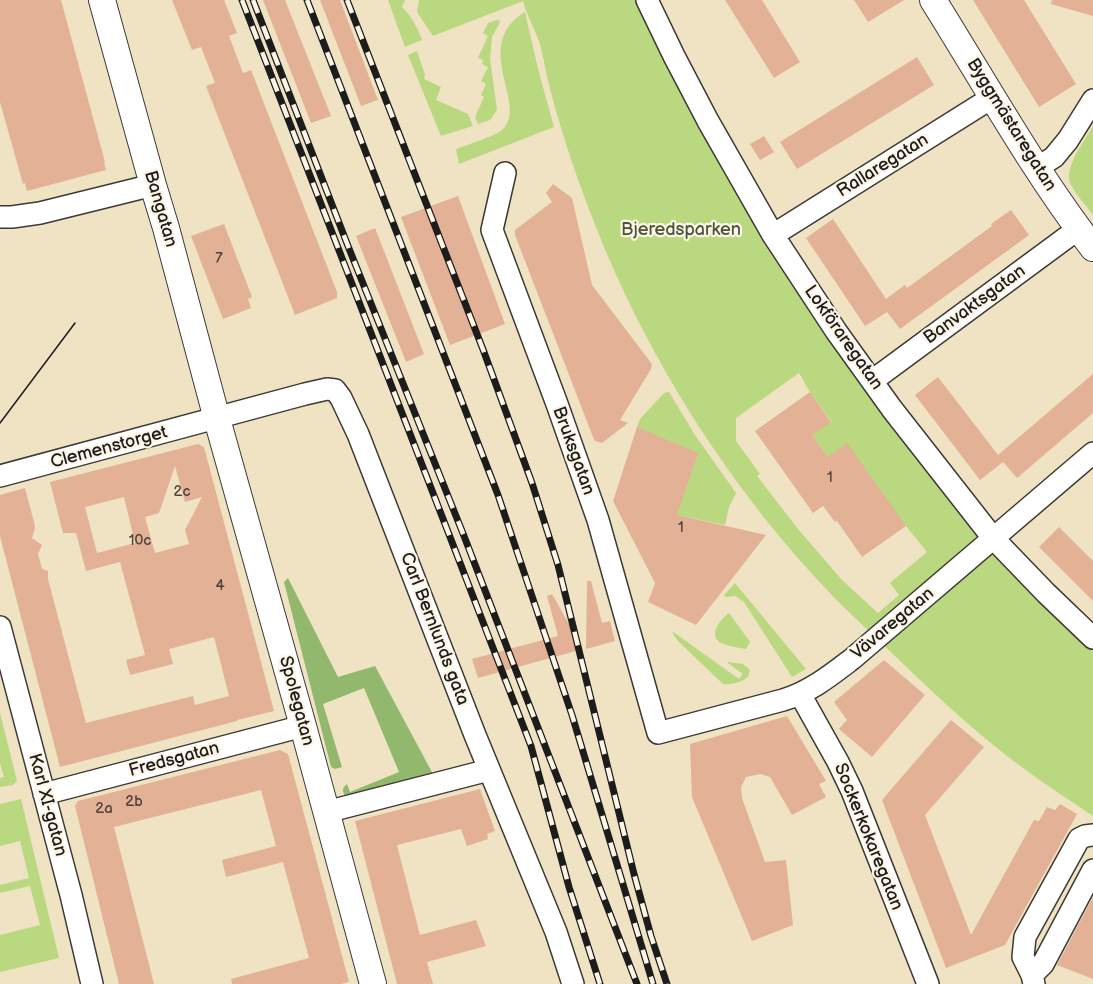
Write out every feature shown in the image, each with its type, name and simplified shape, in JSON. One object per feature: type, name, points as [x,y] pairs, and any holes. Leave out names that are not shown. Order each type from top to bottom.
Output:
[{"type":"street","name":"Bangatan","points":[[102,0],[217,419]]},
{"type":"street","name":"Lokföraregatan","points":[[647,0],[708,121],[774,235],[824,313],[892,409],[993,538],[1093,638]]},
{"type":"street","name":"Byggmästaregatan","points":[[933,0],[1037,168],[1086,238]]},
{"type":"street","name":"Rallaregatan","points":[[774,235],[993,97]]},
{"type":"street","points":[[1037,168],[1053,157],[1068,140],[1093,100]]},
{"type":"street","name":"Bruksgatan","points":[[505,173],[492,230],[591,501],[658,733]]},
{"type":"street","points":[[0,217],[40,213],[153,185]]},
{"type":"street","name":"Banvaktsgatan","points":[[872,381],[1086,238]]},
{"type":"street","name":"Carl Bernlunds gata","points":[[217,419],[327,389],[338,393],[358,434],[489,770],[556,932],[573,984]]},
{"type":"street","name":"Clemenstorget","points":[[0,476],[217,419]]},
{"type":"street","name":"Spolegatan","points":[[217,419],[373,984]]},
{"type":"street","name":"Vävaregatan","points":[[658,733],[783,700],[815,685],[852,658],[1093,453]]},
{"type":"street","name":"Karl XI-gatan","points":[[0,627],[71,895],[92,984]]},
{"type":"street","name":"Sockerkokaregatan","points":[[800,694],[852,791],[928,984]]},
{"type":"street","name":"Fredsgatan","points":[[44,794],[303,726]]},
{"type":"street","points":[[326,812],[489,770]]},
{"type":"street","points":[[1033,979],[1023,957],[1024,937],[1079,839],[1093,835]]},
{"type":"street","points":[[1033,979],[1093,870]]},
{"type":"green space","points":[[388,0],[405,0],[402,7],[414,22],[422,40],[405,47]]},
{"type":"green space","name":"Bjeredsparken","points":[[419,0],[647,0],[674,56],[892,409],[1093,638],[1093,816],[1009,757],[970,726],[919,679],[814,576],[727,468],[701,430],[654,351],[613,268],[570,157],[556,112],[540,44],[523,1],[433,36],[417,12]],"holes":[[[799,373],[831,421],[812,435],[828,457],[906,526],[927,552],[890,583],[899,595],[878,613],[842,580],[798,529],[757,476],[760,474],[736,441],[736,418]]]},
{"type":"green space","points":[[525,12],[554,127],[459,164],[456,149],[499,132],[509,118],[510,105],[501,57],[502,41],[509,26]]},
{"type":"green space","points":[[496,20],[500,22],[492,37],[490,59],[497,110],[490,120],[478,124],[475,117],[484,97],[481,95],[486,84],[481,81],[488,67],[482,64],[483,60],[478,58],[488,36],[483,33],[488,23]]},
{"type":"green space","points":[[417,51],[425,75],[424,79],[441,87],[436,100],[468,114],[473,126],[441,136],[408,55]]},
{"type":"green space","points":[[1093,126],[1093,215],[1072,187],[1069,177],[1076,154]]},
{"type":"green space","points":[[669,392],[695,435],[736,493],[729,507],[725,525],[677,515],[637,427],[640,419],[664,393]]},
{"type":"green space","points":[[288,578],[338,677],[375,666],[433,774],[345,796],[343,789],[347,784],[350,792],[399,772],[364,688],[323,704],[342,767],[335,769],[331,767],[284,582]]},
{"type":"green space","points":[[735,583],[806,669],[792,677],[744,602],[735,596],[725,597],[724,595]]},
{"type":"green space","points":[[729,613],[750,642],[746,649],[721,643],[715,636],[717,627]]},
{"type":"green space","points":[[672,631],[739,679],[743,674],[728,662],[743,664],[750,670],[748,677],[736,683],[723,684],[678,641]]},
{"type":"green space","points":[[0,713],[17,781],[13,785],[0,787],[0,778],[4,777],[0,763]]},
{"type":"green space","points":[[21,799],[59,958],[0,972],[0,935],[40,925],[30,886],[0,893],[0,885],[29,878],[20,841],[0,846],[0,804]]},
{"type":"building","points":[[0,0],[61,0],[106,170],[27,191],[0,102]]},
{"type":"building","points":[[172,0],[224,0],[237,33],[229,36],[243,73],[251,70],[337,292],[337,298],[295,315],[206,86],[215,83],[201,47],[192,50]]},
{"type":"building","points":[[263,0],[285,0],[331,116],[311,123]]},
{"type":"building","points":[[320,0],[340,0],[378,100],[361,106]]},
{"type":"building","points":[[725,0],[762,0],[800,62],[774,78]]},
{"type":"building","points":[[854,0],[904,0],[868,22]]},
{"type":"building","points":[[973,0],[1024,0],[1076,84],[1039,107]]},
{"type":"building","points":[[1052,0],[1093,0],[1093,16],[1051,4]]},
{"type":"building","points":[[917,57],[934,85],[797,169],[780,142]]},
{"type":"building","points":[[764,136],[774,152],[760,160],[750,144]]},
{"type":"building","points":[[553,184],[572,198],[592,285],[652,364],[620,420],[628,423],[602,443],[595,441],[593,437],[515,235],[515,230],[552,202],[546,193]]},
{"type":"building","points":[[458,196],[505,324],[450,345],[401,217]]},
{"type":"building","points":[[1011,210],[1029,235],[900,329],[887,312],[865,326],[806,238],[833,219],[886,299],[905,285],[907,288]]},
{"type":"building","points":[[224,224],[252,297],[248,299],[251,308],[223,319],[191,236]]},
{"type":"building","points":[[375,228],[424,354],[406,362],[356,236]]},
{"type":"building","points":[[1093,374],[1093,413],[1017,478],[1003,462],[980,480],[915,395],[938,377],[998,455]]},
{"type":"building","points":[[810,392],[831,422],[812,435],[828,457],[847,443],[906,526],[862,557],[837,521],[835,522],[823,506],[813,513],[755,431]]},
{"type":"building","points":[[637,427],[698,453],[677,515],[766,535],[696,625],[648,602],[655,583],[613,501]]},
{"type":"building","points":[[198,444],[204,447],[274,711],[60,767],[0,536],[0,495],[25,488],[35,529],[32,538],[42,545],[38,554],[42,569],[48,571],[48,579],[86,723],[193,696],[195,705],[229,696],[214,637],[169,649],[173,664],[130,675],[126,660],[145,655],[120,562],[86,571],[76,533],[63,533],[50,482]],"holes":[[[175,466],[185,502],[202,497],[185,530],[189,544],[155,553],[145,517],[159,513]],[[124,497],[135,543],[97,553],[85,507]]]},
{"type":"building","points":[[1059,527],[1093,561],[1093,601],[1039,547]]},
{"type":"building","points":[[587,581],[591,581],[602,623],[610,621],[615,641],[586,649]]},
{"type":"building","points":[[552,594],[583,649],[478,678],[472,659],[558,636],[547,596]]},
{"type":"building","points":[[884,660],[925,695],[872,757],[839,729],[847,720],[834,702]]},
{"type":"building","points":[[787,716],[826,781],[819,784],[826,797],[792,815],[770,777],[760,774],[746,777],[741,787],[742,798],[765,862],[786,860],[793,925],[752,941],[692,797],[690,744]]},
{"type":"building","points":[[951,720],[984,747],[925,815],[971,935],[1034,820],[1039,821],[1047,807],[1055,810],[1060,804],[1077,814],[1005,945],[946,968],[882,800]]},
{"type":"building","points":[[280,750],[288,754],[349,982],[341,984],[232,984],[231,979],[309,958],[283,862],[226,877],[222,860],[276,846],[261,790],[114,827],[154,984],[119,984],[75,806],[78,801]]},
{"type":"building","points":[[480,789],[495,831],[487,834],[488,839],[467,846],[461,829],[397,845],[420,935],[476,920],[486,946],[427,962],[433,984],[397,984],[355,821]]},
{"type":"building","points":[[1093,897],[1093,979],[1057,965]]},
{"type":"tram line","points":[[0,423],[75,323]]},
{"type":"railway","points":[[242,0],[531,746],[569,887],[600,984]]},
{"type":"railway","points":[[253,0],[637,984]]},
{"type":"railway","points":[[307,0],[498,495],[572,715],[653,984]]},
{"type":"railway","points":[[347,0],[484,352],[532,483],[558,565],[634,874],[667,984]]}]
